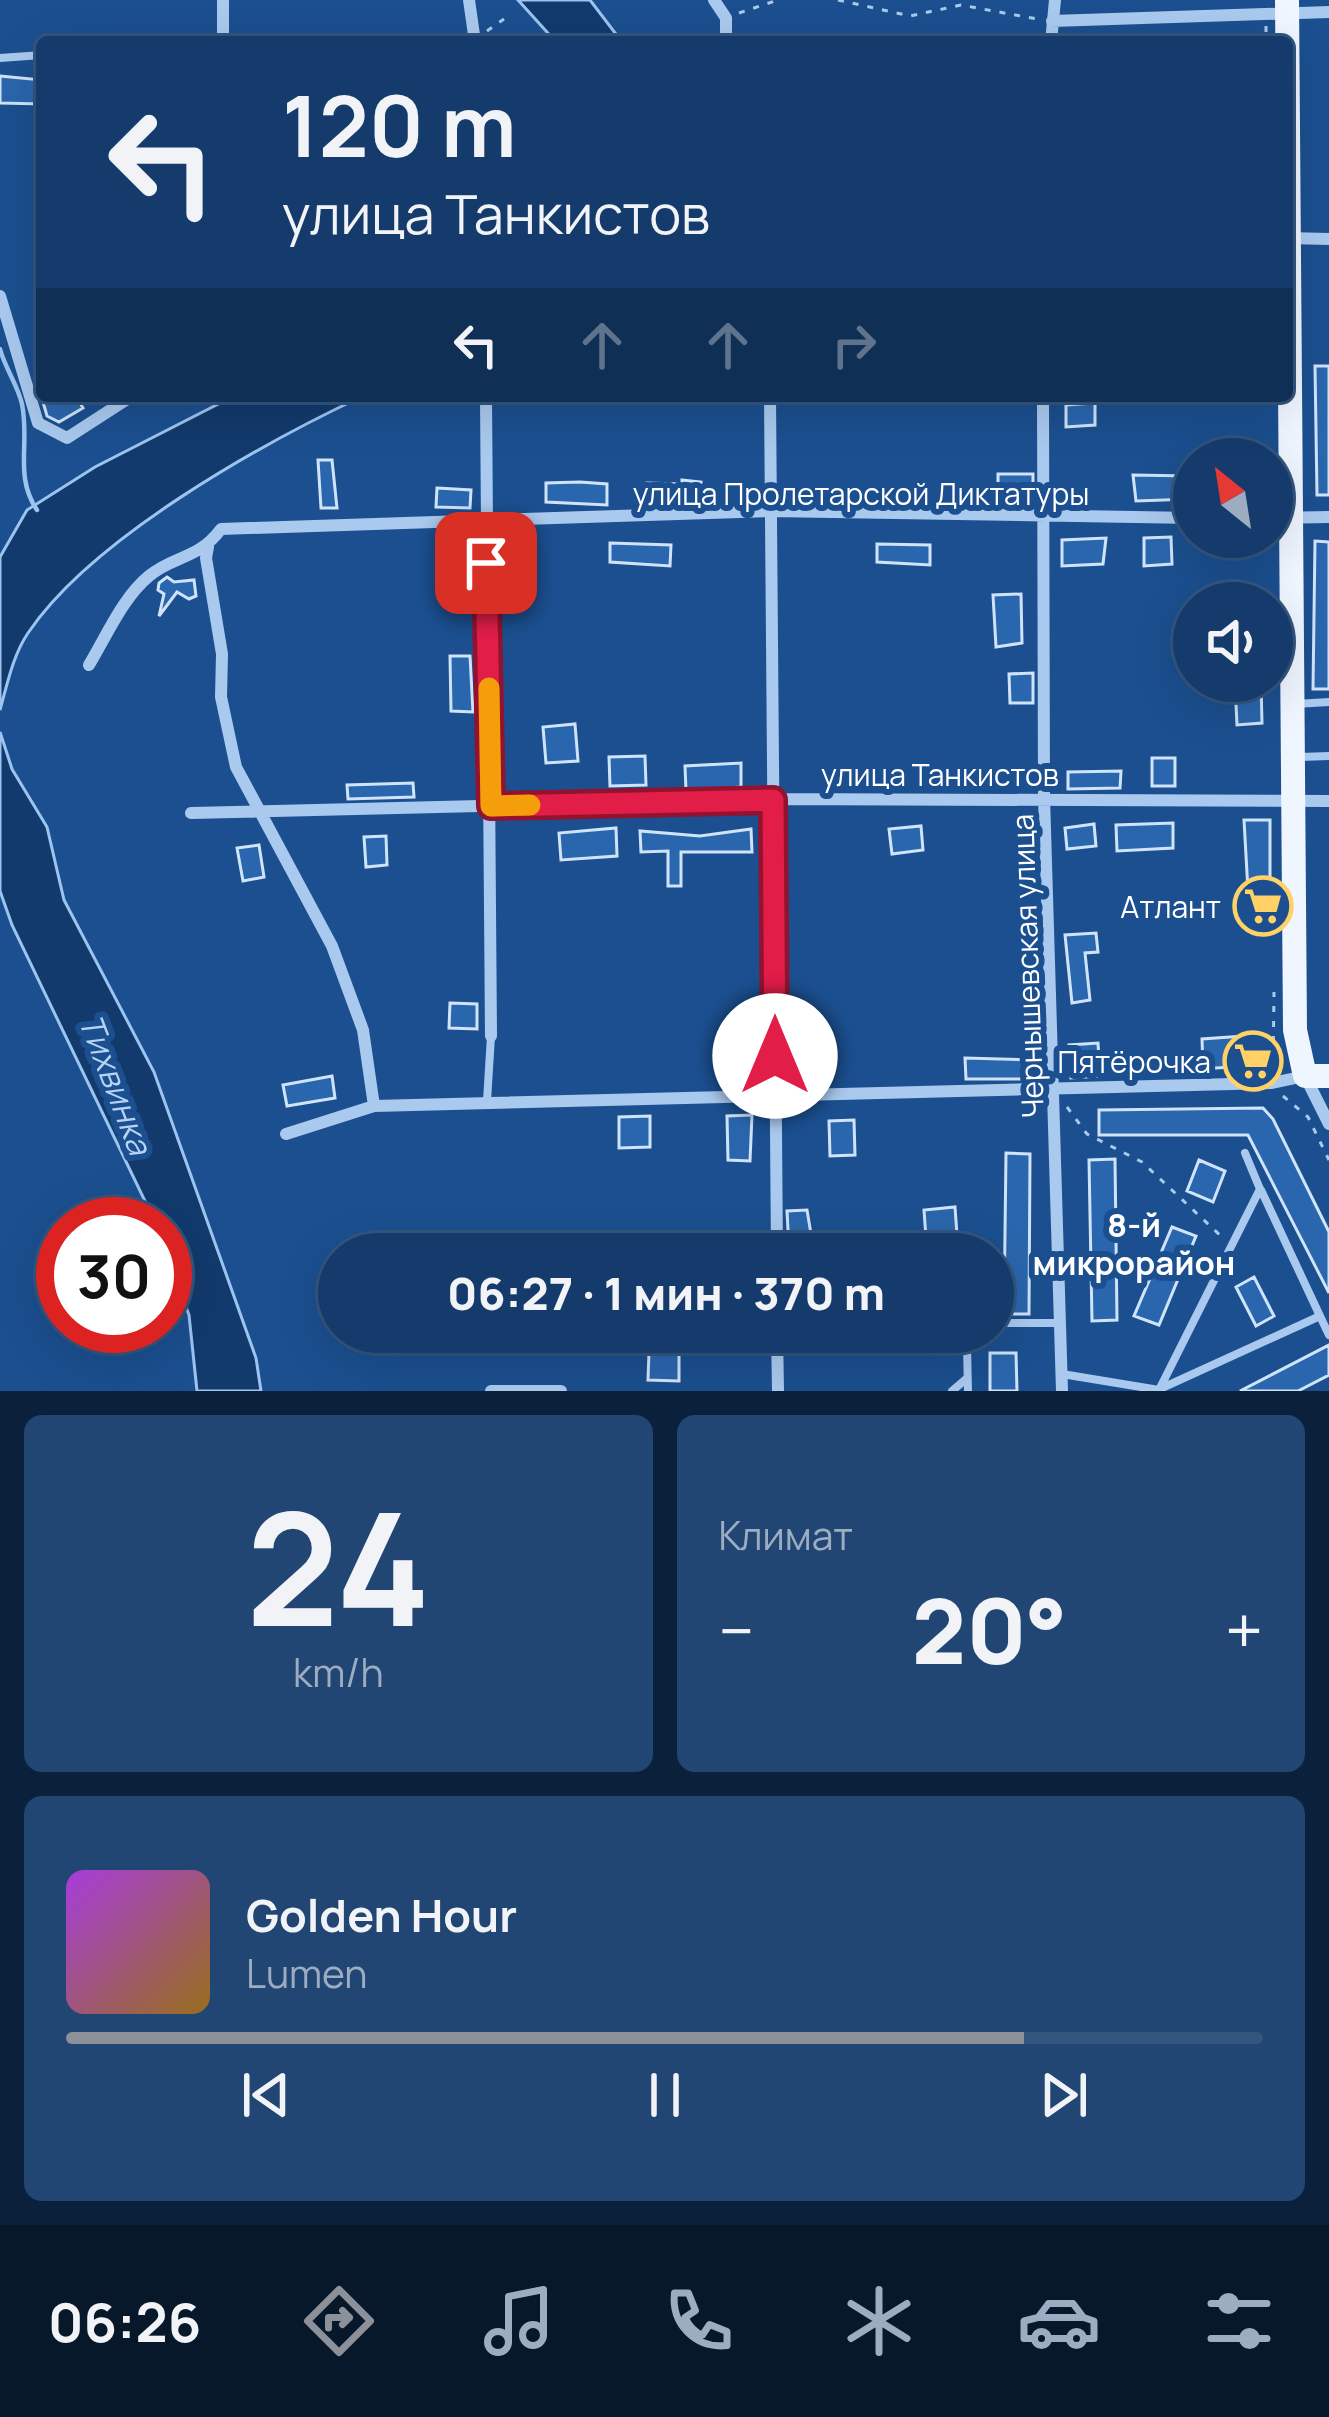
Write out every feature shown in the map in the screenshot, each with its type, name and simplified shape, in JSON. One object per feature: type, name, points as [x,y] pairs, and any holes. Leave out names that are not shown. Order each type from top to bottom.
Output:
[{"type":"main road","points":[[1288,6],[1288,36]]},
{"type":"main road","points":[[1283,402],[1283,438]]},
{"type":"main road","points":[[1283,558],[1292,704],[1295,1030],[1317,1076]]},
{"type":"street","points":[[223,0],[224,36]]},
{"type":"street","points":[[469,0],[474,36]]},
{"type":"street","points":[[714,0],[726,18],[726,36]]},
{"type":"street","points":[[1052,36],[1055,0]]},
{"type":"street","points":[[1052,21],[1288,6],[1329,12]]},
{"type":"street","points":[[1293,238],[1329,238]]},
{"type":"street","points":[[0,296],[38,423],[67,439],[123,402]]},
{"type":"street","points":[[486,402],[491,1036]]},
{"type":"street","points":[[770,402],[777,1233]]},
{"type":"street","name":"Чернышевская улица","points":[[1043,402],[1045,797],[1062,1391]]},
{"type":"street","name":"улица Пролетарской Диктатуры","points":[[89,665],[152,572],[208,546],[221,530],[772,511],[1173,518]]},
{"type":"street","points":[[1293,518],[1329,517]]},
{"type":"street","points":[[208,546],[222,654],[221,698],[236,766],[332,946],[363,1030],[374,1106]]},
{"type":"street","name":"улица Танкистов","points":[[191,814],[773,800],[1329,801]]},
{"type":"street","points":[[286,1134],[374,1106],[1055,1091],[1272,1083],[1317,1076],[1329,1124]]},
{"type":"street","points":[[777,1353],[778,1391]]},
{"type":"street","points":[[490,1391],[561,1391]]},
{"type":"lane","points":[[0,58],[36,55]]},
{"type":"lane","points":[[1292,704],[1329,702]]},
{"type":"lane","points":[[1293,757],[1329,756]]},
{"type":"lane","points":[[487,1101],[491,1036]]},
{"type":"lane","points":[[1245,1153],[1329,1335]]},
{"type":"lane","points":[[1159,1390],[1260,1190]]},
{"type":"lane","points":[[1062,1373],[1159,1390],[1320,1316]]},
{"type":"lane","points":[[1014,1323],[1063,1323]]},
{"type":"lane","points":[[967,1353],[968,1391]]},
{"type":"lane","points":[[952,1391],[968,1378]]},
{"type":"path","points":[[726,18],[778,0]]},
{"type":"path","points":[[838,0],[910,16],[961,5],[1052,21]]},
{"type":"path","points":[[481,36],[504,19]]},
{"type":"path","points":[[1272,1083],[1308,1117],[1329,1160]]},
{"type":"path","points":[[1055,1091],[1087,1134],[1142,1162],[1231,1247]]},
{"type":"water","points":[[518,0],[590,0],[617,36],[551,36]]},
{"type":"water","points":[[222,402],[351,402],[229,467],[93,563],[28,633],[14,660],[0,710],[0,557],[27,510],[95,467]]},
{"type":"water","name":"Тихвинка","points":[[0,732],[12,769],[47,827],[64,900],[154,1072],[256,1358],[261,1391],[197,1391],[192,1344],[192,1197],[143,1197],[0,891]]},
{"type":"building","points":[[0,76],[36,79],[36,104],[0,103]]},
{"type":"building","points":[[1315,366],[1329,366],[1329,495],[1317,495]]},
{"type":"building","points":[[43,402],[80,402],[83,408],[59,422],[47,416]]},
{"type":"building","points":[[1095,403],[1095,425],[1066,427],[1066,405]]},
{"type":"building","points":[[318,460],[332,460],[337,508],[321,508]]},
{"type":"building","points":[[998,474],[1033,474],[1033,499],[998,499]]},
{"type":"building","points":[[1133,475],[1173,476],[1173,500],[1136,501]]},
{"type":"building","points":[[682,480],[701,482],[699,503],[646,505],[647,483],[682,484]]},
{"type":"building","points":[[546,483],[607,484],[607,505],[546,502]]},
{"type":"building","points":[[437,488],[471,490],[470,508],[436,507]]},
{"type":"building","points":[[1171,537],[1172,564],[1144,566],[1144,538]]},
{"type":"building","points":[[1106,538],[1103,564],[1062,566],[1062,540]]},
{"type":"building","points":[[1315,541],[1329,542],[1329,689],[1313,689]]},
{"type":"building","points":[[610,543],[671,545],[670,566],[610,562]]},
{"type":"building","points":[[877,544],[930,545],[930,565],[877,562]]},
{"type":"building","points":[[167,577],[174,582],[194,580],[196,596],[189,599],[177,592],[159,616],[164,594],[158,590],[159,583]]},
{"type":"building","points":[[1021,594],[1022,643],[996,647],[993,595]]},
{"type":"building","points":[[450,656],[470,656],[473,712],[451,711]]},
{"type":"building","points":[[1033,673],[1033,703],[1010,703],[1009,674]]},
{"type":"building","points":[[1236,702],[1261,702],[1262,723],[1237,725]]},
{"type":"building","points":[[575,724],[578,761],[546,763],[543,727]]},
{"type":"building","points":[[645,756],[646,785],[610,786],[609,757]]},
{"type":"building","points":[[1152,758],[1175,758],[1175,786],[1152,786]]},
{"type":"building","points":[[741,763],[741,787],[686,791],[685,766]]},
{"type":"building","points":[[1121,771],[1120,788],[1068,789],[1068,772]]},
{"type":"building","points":[[413,783],[414,797],[348,799],[347,785]]},
{"type":"building","points":[[1244,820],[1270,820],[1270,918],[1241,918],[1241,892],[1248,891]]},
{"type":"building","points":[[1173,823],[1173,848],[1117,851],[1116,825]]},
{"type":"building","points":[[1094,824],[1096,846],[1067,849],[1065,828]]},
{"type":"building","points":[[921,826],[923,850],[892,854],[889,829]]},
{"type":"building","points":[[616,828],[617,856],[561,860],[559,833]]},
{"type":"building","points":[[751,829],[752,852],[681,852],[681,886],[668,886],[668,851],[641,852],[640,831],[700,836]]},
{"type":"building","points":[[386,836],[387,865],[366,867],[364,837]]},
{"type":"building","points":[[259,845],[264,877],[243,881],[237,848]]},
{"type":"building","points":[[1096,933],[1098,952],[1085,953],[1090,1000],[1072,1003],[1065,935]]},
{"type":"building","points":[[450,1003],[477,1004],[477,1029],[449,1028]]},
{"type":"building","points":[[1258,1035],[1259,1065],[1203,1069],[1202,1039]]},
{"type":"building","points":[[1098,1043],[1100,1076],[1071,1078],[1069,1045]]},
{"type":"building","points":[[965,1058],[1036,1060],[1037,1079],[966,1079]]},
{"type":"building","points":[[332,1076],[335,1098],[287,1106],[283,1085]]},
{"type":"building","points":[[1263,1108],[1273,1119],[1329,1232],[1329,1293],[1248,1135],[1099,1135],[1099,1110]]},
{"type":"building","points":[[752,1115],[750,1161],[728,1160],[727,1116]]},
{"type":"building","points":[[650,1116],[650,1147],[619,1148],[619,1117]]},
{"type":"building","points":[[854,1120],[855,1155],[830,1156],[829,1121]]},
{"type":"building","points":[[1006,1153],[1030,1154],[1029,1314],[1014,1314],[1014,1233],[1005,1233]]},
{"type":"building","points":[[1115,1159],[1117,1320],[1092,1321],[1089,1160]]},
{"type":"building","points":[[1199,1160],[1225,1171],[1213,1202],[1187,1191]]},
{"type":"building","points":[[955,1207],[957,1233],[926,1233],[924,1210]]},
{"type":"building","points":[[807,1210],[811,1233],[788,1233],[787,1211]]},
{"type":"building","points":[[1172,1227],[1196,1236],[1159,1325],[1134,1316]]},
{"type":"building","points":[[1254,1277],[1274,1316],[1256,1326],[1236,1287]]},
{"type":"building","points":[[1329,1345],[1329,1375],[1298,1391],[1240,1391]]},
{"type":"building","points":[[649,1353],[679,1353],[679,1381],[648,1380]]},
{"type":"building","points":[[990,1353],[1016,1353],[1017,1391],[990,1391]]},
{"type":"waterway","points":[[0,349],[22,404],[24,472],[37,510]]},
{"type":"slow traffic","points":[[489,688],[491,806],[530,805]]},
{"type":"place","name":"Атлант","points":[[1263,906]]},
{"type":"place","name":"Пятёрочка","points":[[1253,1061]]},
{"type":"district","name":"8-й микрорайон","points":[[1134,1243]]},
{"type":"route","points":[[486,563],[491,806],[773,800],[775,1056]]}]
